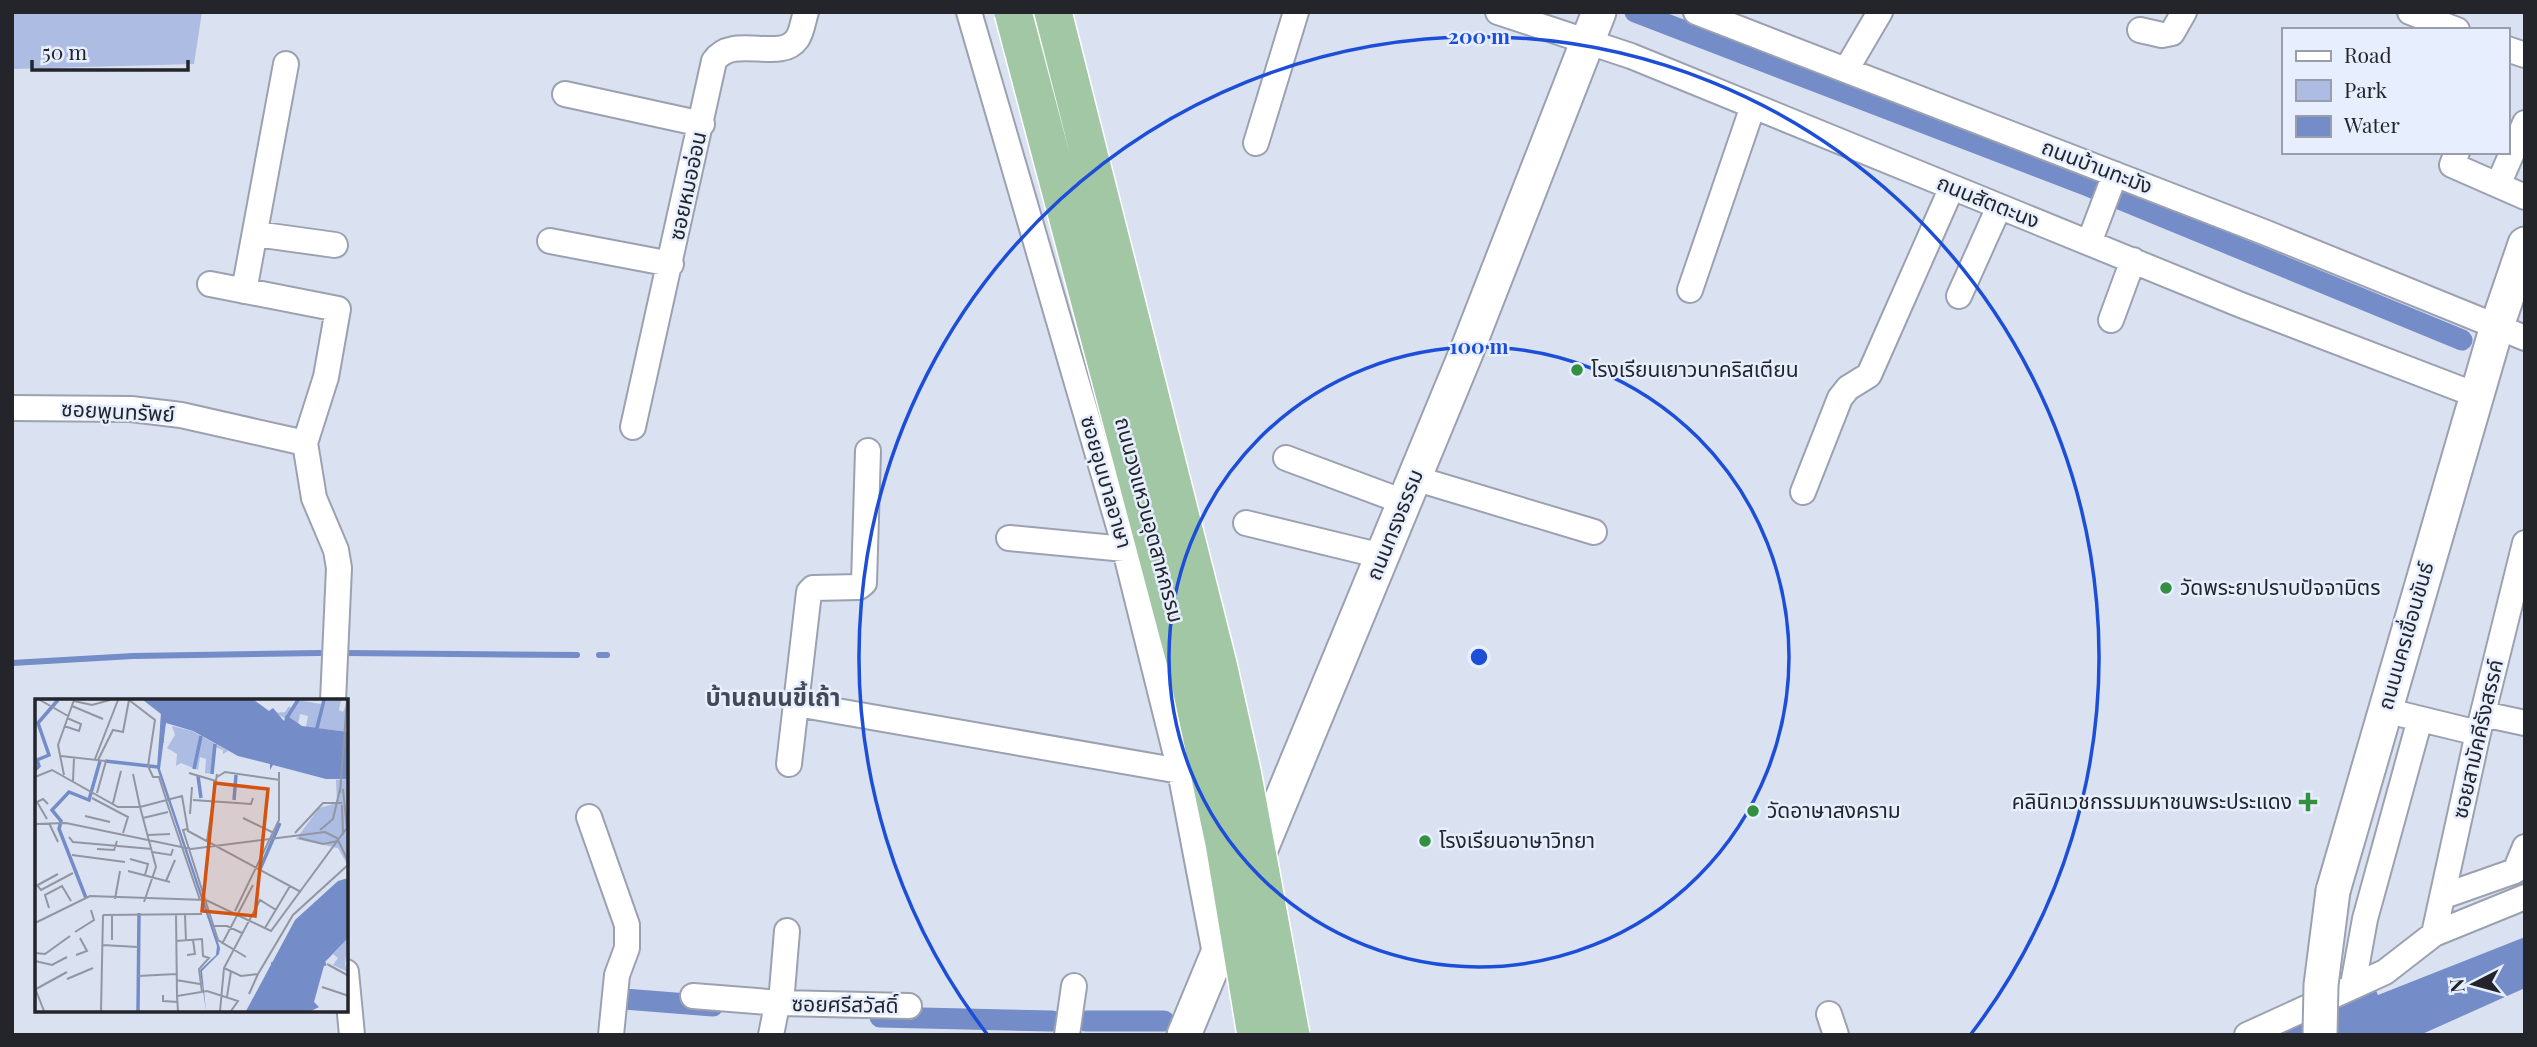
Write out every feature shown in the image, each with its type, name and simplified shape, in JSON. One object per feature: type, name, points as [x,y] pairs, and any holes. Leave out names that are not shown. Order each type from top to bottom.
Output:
[{"type":"main road","name":"ถนนวงแหวนอุตสาหกรรม","points":[[1013,12],[1187,668],[1224,844],[1256,1035]]},
{"type":"main road","name":"ถนนวงแหวนอุตสาหกรรม","points":[[1054,12],[1218,664],[1242,771],[1290,1035]]},
{"type":"street","name":"ซอยหมออ่อน","points":[[633,427],[714,61],[720,53],[732,49],[784,48],[792,44],[799,37],[806,12]]},
{"type":"street","name":"ซอยอุนบาลอาษา","points":[[969,12],[1018,173],[1125,549],[1180,771],[1216,959]]},
{"type":"street","points":[[1256,143],[1296,12]]},
{"type":"street","name":"ถนนสัตตะนง","points":[[1498,12],[1593,27],[1631,56],[2089,243],[2476,394]]},
{"type":"street","name":"ถนนบ้านทะมัง","points":[[1696,12],[2113,178],[2511,332]]},
{"type":"street","points":[[1846,70],[1880,12]]},
{"type":"street","points":[[2140,30],[2162,35],[2172,33],[2184,12]]},
{"type":"street","points":[[2410,12],[2452,28]]},
{"type":"street","name":"ถนนทรงธรรม","points":[[1184,1035],[1409,490],[1593,27]]},
{"type":"street","points":[[244,290],[286,64]]},
{"type":"street","points":[[565,94],[702,124]]},
{"type":"street","points":[[1689,290],[1753,106]]},
{"type":"street","points":[[2498,185],[2525,123]]},
{"type":"street","points":[[2456,154],[2452,165],[2525,197]]},
{"type":"street","points":[[2089,243],[2113,178]]},
{"type":"street","points":[[1803,492],[1840,398],[1848,388],[1869,375],[1952,187]]},
{"type":"street","points":[[1959,296],[1999,206]]},
{"type":"street","points":[[256,234],[335,245]]},
{"type":"street","points":[[550,241],[671,264]]},
{"type":"street","name":"ถนนนครเขื่อนขันธ์","points":[[2320,1035],[2320,985],[2333,891],[2476,394],[2511,332],[2525,244]]},
{"type":"street","points":[[2111,320],[2133,260]]},
{"type":"street","points":[[210,284],[338,309],[326,377],[305,443],[314,498],[336,550],[339,568],[337,663],[333,699]]},
{"type":"street","name":"ซอยพูนทรัพย์","points":[[12,408],[131,409],[181,415],[305,443]]},
{"type":"street","points":[[789,764],[811,589],[859,587],[864,583],[868,451]]},
{"type":"street","points":[[1286,458],[1409,490],[1594,532]]},
{"type":"street","points":[[1247,523],[1382,556]]},
{"type":"street","points":[[1009,538],[1125,549]]},
{"type":"street","name":"ซอยสามัคคีรังสรรค์","points":[[2434,934],[2480,724],[2525,543]]},
{"type":"street","points":[[797,704],[1180,771]]},
{"type":"street","points":[[2384,710],[2420,719],[2480,724],[2525,723]]},
{"type":"street","points":[[2353,985],[2365,919],[2420,719]]},
{"type":"street","points":[[589,817],[627,925],[627,948],[617,975],[611,1035]]},
{"type":"street","points":[[2444,896],[2515,871],[2525,847]]},
{"type":"street","points":[[2247,1035],[2385,972],[2434,934],[2525,897]]},
{"type":"street","name":"ซอยศรีสวัสดิ์","points":[[771,1035],[776,1010],[781,1003],[786,931]]},
{"type":"street","points":[[1067,1035],[1074,986]]},
{"type":"street","points":[[348,990],[352,1035]]},
{"type":"street","name":"ซอยศรีสวัสดิ์","points":[[693,996],[781,1003],[909,1006]]},
{"type":"green space","points":[[13,12],[202,12],[194,64],[12,69]]},
{"type":"water","points":[[2525,937],[2525,988],[2420,1035],[2262,1035],[2374,986],[2378,995]]},
{"type":"waterway","points":[[1635,12],[2088,186],[2462,340]]},
{"type":"waterway","points":[[12,663],[133,656],[320,653]]},
{"type":"waterway","points":[[344,653],[577,655]]},
{"type":"waterway","points":[[599,655],[607,655]]},
{"type":"waterway","points":[[624,999],[713,1006]]},
{"type":"waterway","points":[[880,1017],[1052,1021]]},
{"type":"waterway","points":[[1086,1021],[1164,1021]]},
{"type":"place","name":"โรงเรียนเยาวนาคริสเตียน","points":[[1577,370]]},
{"type":"place","name":"วัดพระยาปราบปัจจามิตร","points":[[2166,588]]},
{"type":"place","name":"คลินิกเวชกรรมมหาชนพระประแดง","points":[[2308,802]]},
{"type":"place","name":"วัดอาษาสงคราม","points":[[1753,811]]},
{"type":"place","name":"โรงเรียนอาษาวิทยา","points":[[1425,841]]},
{"type":"district","name":"บ้านถนนขี้เถ้า","points":[[773,698]]}]
